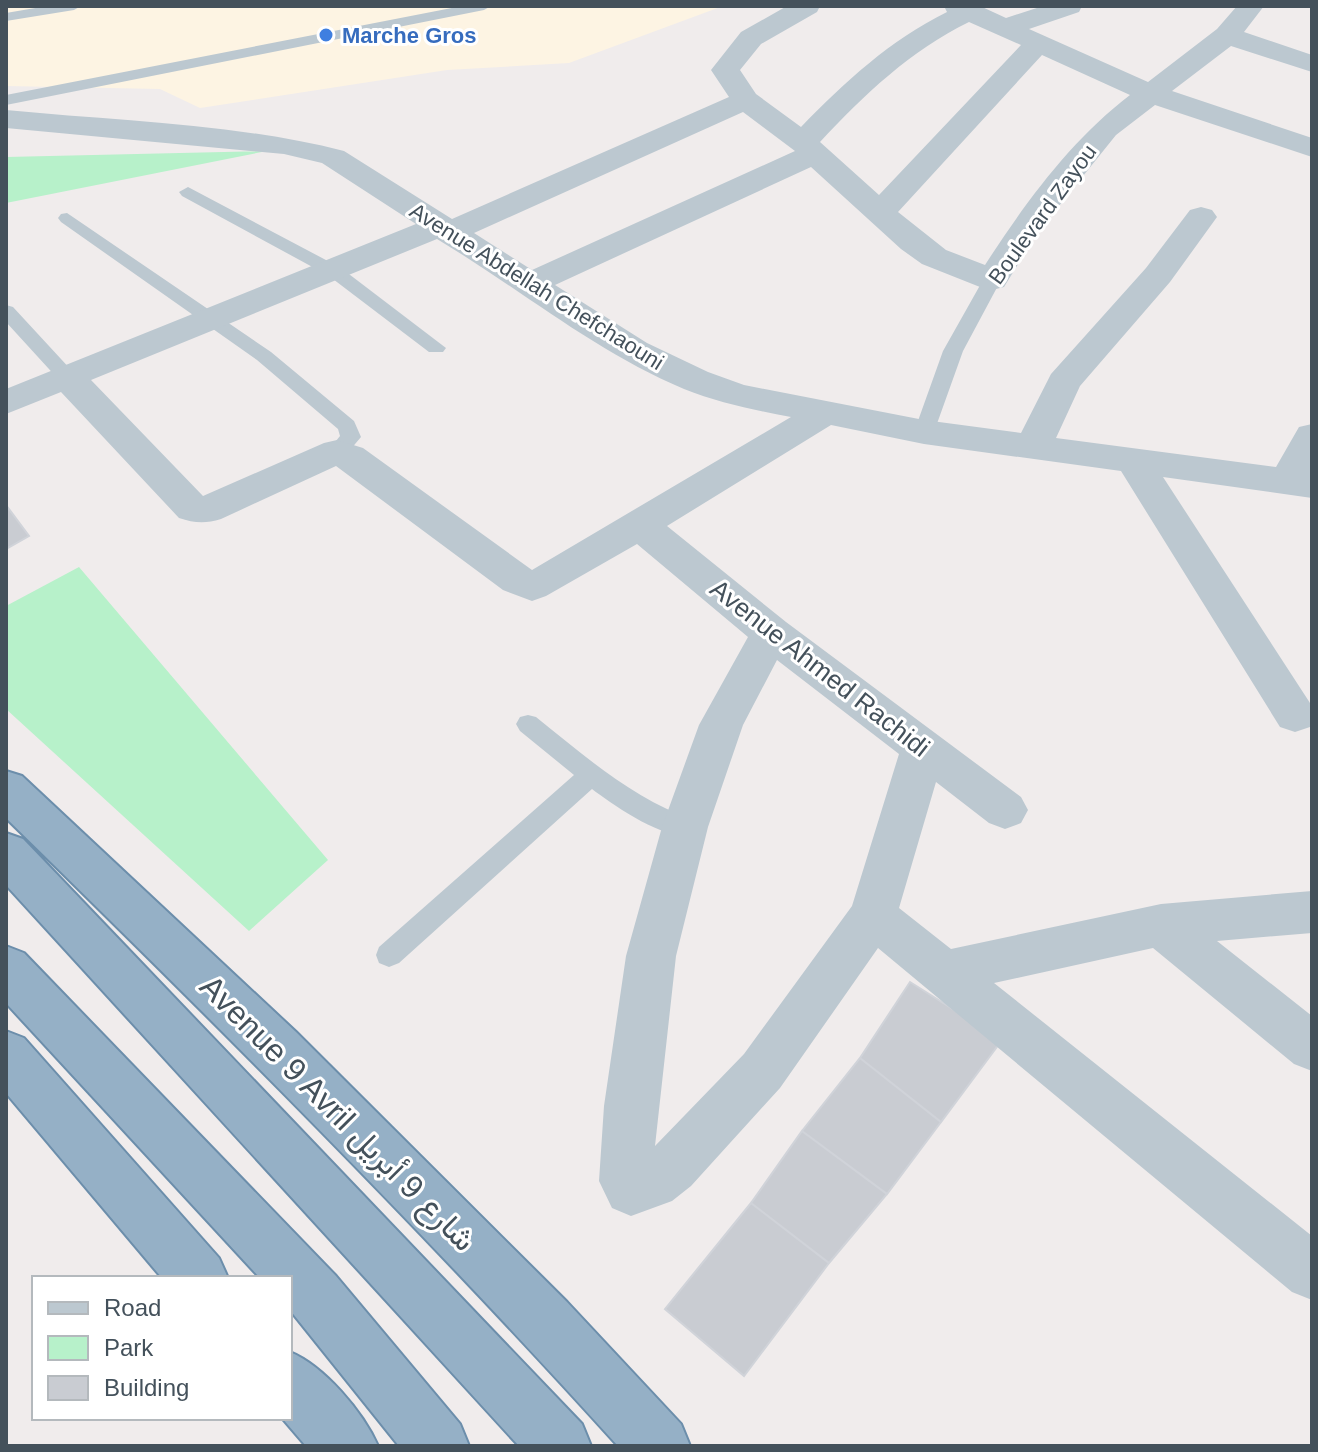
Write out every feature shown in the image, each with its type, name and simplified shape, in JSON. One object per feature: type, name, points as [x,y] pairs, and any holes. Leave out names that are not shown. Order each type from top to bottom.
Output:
[{"type":"highway","name":"Avenue 9 Avril شارع 9 أبريل","points":[[6,789],[278,1049],[546,1323],[659,1446]]},
{"type":"highway","points":[[6,853],[560,1446]]},
{"type":"highway","points":[[6,968],[316,1296],[438,1446]]},
{"type":"highway","points":[[6,1055],[197,1276]]},
{"type":"highway","points":[[292,1384],[347,1446]]},
{"type":"street","points":[[807,6],[751,38],[725,70],[746,100],[809,149],[934,257],[992,280]]},
{"type":"street","points":[[1007,27],[1069,6]]},
{"type":"street","name":"Boulevard Zayou","points":[[992,280],[1025,228],[1105,129],[1227,35],[1251,6]]},
{"type":"street","points":[[531,283],[809,149],[856,87],[897,51],[964,8],[1149,93],[1312,148]]},
{"type":"street","points":[[1227,35],[1312,64]]},
{"type":"street","points":[[880,213],[1040,41]]},
{"type":"street","points":[[6,402],[212,318],[444,229],[746,100]]},
{"type":"street","name":"Avenue Abdellah Chefchaouni","points":[[6,119],[284,145],[333,157],[663,366],[737,395],[924,432],[1300,483]]},
{"type":"street","points":[[1033,446],[1064,382],[1158,275],[1201,217]]},
{"type":"street","points":[[66,376],[199,512],[337,452],[350,457],[517,580],[532,586],[547,580],[825,413]]},
{"type":"street","points":[[1300,483],[1312,436]]},
{"type":"street","points":[[1135,463],[1295,715]]},
{"type":"street","name":"Avenue Ahmed Rachidi","points":[[639,524],[771,633],[1005,810]]},
{"type":"street","points":[[771,633],[721,725],[685,827],[651,956],[631,1106],[626,1181],[631,1189],[653,1182],[672,1167],[762,1071],[873,915],[923,750]]},
{"type":"street","points":[[942,973],[1161,925],[1312,912]]},
{"type":"street","points":[[873,915],[1312,1272]]},
{"type":"street","points":[[1161,925],[1312,1047]]},
{"type":"lane","points":[[6,17],[74,6]]},
{"type":"lane","points":[[6,100],[484,6]]},
{"type":"lane","points":[[188,192],[335,272],[436,348]]},
{"type":"lane","points":[[67,218],[264,356],[347,426],[351,437],[337,452]]},
{"type":"lane","name":"Boulevard Zayou","points":[[924,432],[953,351],[992,280]]},
{"type":"lane","points":[[6,311],[66,376]]},
{"type":"lane","points":[[528,724],[591,775],[657,819],[685,827]]},
{"type":"lane","points":[[389,955],[591,775]]},
{"type":"shaded area","name":"Marche Gros","points":[[6,6],[723,6],[569,63],[447,70],[200,108],[160,89],[6,86]]},
{"type":"green space","points":[[267,151],[6,203],[6,157]]},
{"type":"green space","points":[[79,567],[328,860],[249,931],[6,709],[6,606]]},
{"type":"building","points":[[6,505],[29,536],[6,549]]},
{"type":"building","points":[[910,982],[1002,1040],[941,1122],[860,1058]]},
{"type":"building","points":[[860,1058],[941,1122],[887,1194],[802,1131]]},
{"type":"building","points":[[802,1131],[887,1194],[829,1263],[751,1203]]},
{"type":"building","points":[[751,1203],[829,1263],[744,1376],[665,1309]]},
{"type":"place","name":"Marche Gros","points":[[326,35]]}]
